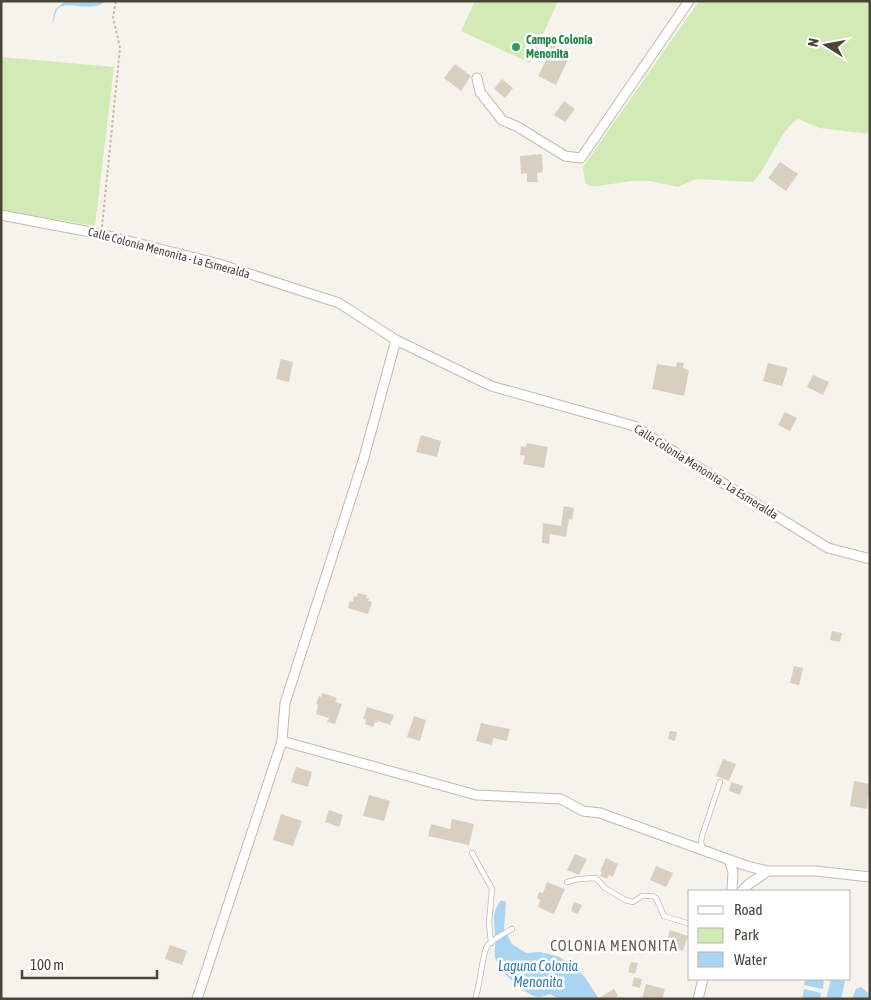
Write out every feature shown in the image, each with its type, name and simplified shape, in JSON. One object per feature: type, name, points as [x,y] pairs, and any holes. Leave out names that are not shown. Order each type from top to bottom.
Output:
[{"type":"street","points":[[477,78],[480,92],[502,120],[518,127],[566,156],[581,158],[689,1]]},
{"type":"street","name":"Calle Colonia Menonita - La Esmeralda","points":[[1,215],[101,234],[219,264],[338,303],[396,340],[491,386],[634,426],[828,548],[870,559]]},
{"type":"street","points":[[197,999],[282,741],[285,703],[363,461],[396,340]]},
{"type":"street","points":[[282,741],[476,796],[561,799],[583,810],[600,813],[729,860],[768,870],[816,871],[870,877]]},
{"type":"street","points":[[729,860],[733,872],[732,890]]},
{"type":"street","points":[[743,890],[768,870]]},
{"type":"street","points":[[698,999],[703,980]]},
{"type":"lane","points":[[703,850],[702,836],[720,782]]},
{"type":"lane","points":[[472,853],[492,889],[489,923],[493,942]]},
{"type":"lane","points":[[567,882],[596,878],[605,888],[625,900],[633,902],[642,896],[653,896],[656,898],[664,916],[688,923]]},
{"type":"lane","points":[[475,999],[481,980],[485,950],[512,929]]},
{"type":"path","points":[[101,234],[120,48],[113,17],[116,1]]},
{"type":"green space","name":"Campo Colonia Menonita","points":[[475,1],[558,1],[530,63],[461,31]]},
{"type":"green space","points":[[699,1],[870,1],[870,134],[820,128],[798,119],[786,130],[753,182],[696,179],[678,187],[650,181],[632,181],[598,186],[590,186],[585,183],[583,167]]},
{"type":"green space","points":[[1,57],[114,67],[95,226],[1,210]]},
{"type":"water","points":[[65,1],[106,1],[88,7],[69,5],[60,7],[52,24],[55,10]]},
{"type":"water","name":"Laguna Colonia Menonita","points":[[501,900],[506,902],[504,929],[512,944],[526,953],[540,952],[560,957],[584,976],[599,999],[559,999],[550,994],[540,997],[534,996],[508,977],[498,965],[495,954],[494,914]]},
{"type":"water","points":[[805,980],[824,980],[823,989],[804,985]]},
{"type":"water","points":[[831,980],[845,981],[841,999],[826,999]]},
{"type":"water","points":[[861,987],[867,992],[870,999],[852,999],[856,989]]},
{"type":"water","points":[[804,989],[821,993],[820,999],[802,999]]},
{"type":"building","points":[[548,41],[571,53],[556,85],[538,76],[546,60],[540,58]]},
{"type":"building","points":[[455,64],[471,76],[461,91],[444,78]]},
{"type":"building","points":[[502,79],[513,88],[505,98],[494,89]]},
{"type":"building","points":[[564,101],[575,109],[565,122],[554,115]]},
{"type":"building","points":[[542,154],[543,172],[537,173],[538,182],[527,182],[527,173],[521,174],[520,156]]},
{"type":"building","points":[[780,162],[798,174],[786,191],[768,178]]},
{"type":"building","points":[[281,359],[293,362],[289,382],[276,379]]},
{"type":"building","points":[[677,362],[684,363],[683,368],[689,370],[684,396],[652,389],[657,364],[676,367]]},
{"type":"building","points":[[768,363],[788,368],[782,386],[763,381]]},
{"type":"building","points":[[813,375],[829,382],[823,395],[807,387]]},
{"type":"building","points":[[785,412],[797,418],[790,431],[778,425]]},
{"type":"building","points":[[421,435],[441,441],[437,457],[416,452]]},
{"type":"building","points":[[527,443],[548,447],[544,468],[523,464],[525,456],[520,455],[521,446],[526,447]]},
{"type":"building","points":[[564,506],[574,508],[572,520],[569,519],[566,537],[550,534],[549,544],[542,543],[543,523],[561,526]]},
{"type":"building","points":[[358,593],[367,595],[368,601],[372,602],[368,614],[348,608],[350,601],[353,602],[354,596],[357,597]]},
{"type":"building","points":[[832,631],[842,633],[840,642],[830,640]]},
{"type":"building","points":[[794,666],[803,668],[799,685],[790,683]]},
{"type":"building","points":[[322,693],[337,698],[335,702],[342,704],[335,724],[327,722],[329,718],[316,714],[318,705],[316,704]]},
{"type":"building","points":[[367,707],[394,715],[390,725],[378,721],[378,723],[375,722],[373,727],[365,724],[366,720],[363,719]]},
{"type":"building","points":[[414,716],[426,720],[420,741],[407,737]]},
{"type":"building","points":[[481,723],[510,729],[507,741],[493,738],[492,745],[476,741]]},
{"type":"building","points":[[670,731],[677,732],[675,741],[668,739]]},
{"type":"building","points":[[723,759],[736,764],[729,781],[716,776]]},
{"type":"building","points":[[296,767],[312,772],[308,787],[291,782]]},
{"type":"building","points":[[854,781],[870,784],[867,809],[850,806]]},
{"type":"building","points":[[731,782],[743,786],[740,795],[729,791]]},
{"type":"building","points":[[369,795],[390,801],[384,821],[363,816]]},
{"type":"building","points":[[329,810],[343,815],[339,827],[325,822]]},
{"type":"building","points":[[281,814],[302,821],[293,846],[273,840]]},
{"type":"building","points":[[452,819],[474,824],[469,845],[428,836],[431,824],[450,829]]},
{"type":"building","points":[[575,854],[587,859],[579,875],[567,870]]},
{"type":"building","points":[[606,858],[618,864],[613,877],[609,875],[607,879],[600,876],[602,872],[600,871]]},
{"type":"building","points":[[656,866],[673,873],[666,887],[650,880]]},
{"type":"building","points":[[547,882],[565,889],[554,914],[538,907],[540,900],[537,898],[539,892],[543,893]]},
{"type":"building","points":[[574,902],[582,905],[578,914],[571,911]]},
{"type":"building","points":[[670,930],[688,936],[683,951],[665,945]]},
{"type":"building","points":[[170,945],[187,951],[182,965],[165,959]]},
{"type":"building","points":[[631,962],[638,963],[635,974],[628,972]]},
{"type":"building","points":[[634,977],[642,979],[640,988],[632,986]]},
{"type":"building","points":[[646,984],[665,989],[662,999],[642,999]]},
{"type":"building","points":[[614,989],[618,996],[613,999],[597,999]]},
{"type":"place","name":"Campo Colonia Menonita","points":[[516,47]]},
{"type":"district","name":"COLONIA MENONITA","points":[[614,945]]}]
